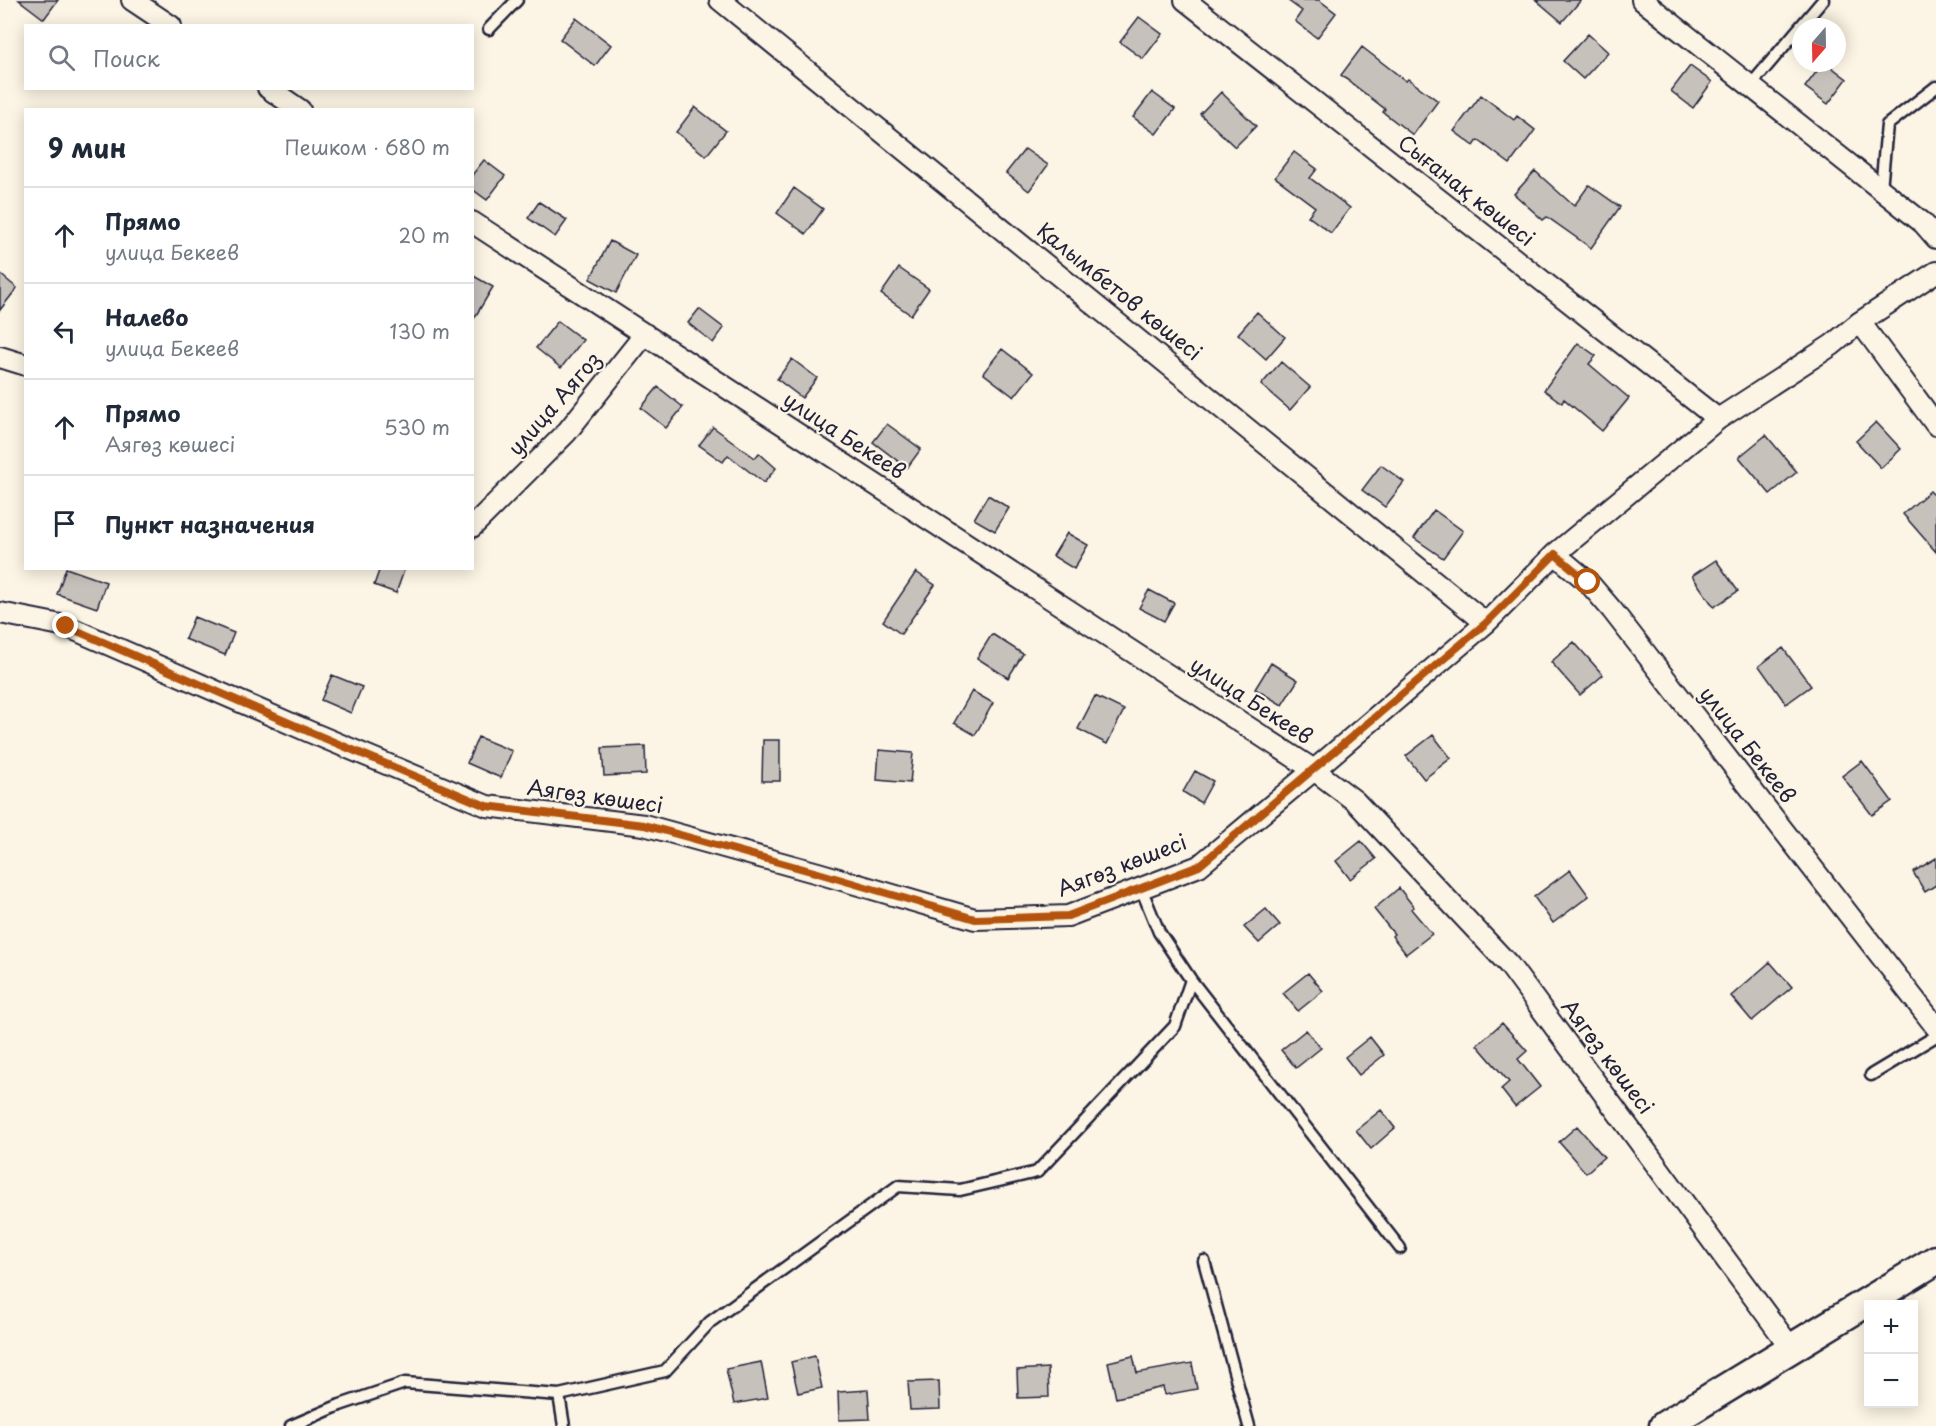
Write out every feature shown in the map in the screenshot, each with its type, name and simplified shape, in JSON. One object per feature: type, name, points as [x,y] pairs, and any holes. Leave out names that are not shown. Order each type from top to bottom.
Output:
[{"type":"street","points":[[132,0],[168,24]]},
{"type":"street","name":"Қалымбетов көшесі","points":[[720,0],[1486,623]]},
{"type":"street","name":"Сығанақ көшесі","points":[[1185,0],[1718,419]]},
{"type":"street","points":[[1642,0],[1881,189],[1923,223],[1936,238]]},
{"type":"street","points":[[271,90],[297,108]]},
{"type":"street","name":"улица Бекеев","points":[[474,223],[1314,770],[1486,623],[1555,554],[1588,582],[1612,610],[1936,1027]]},
{"type":"street","points":[[1555,554],[1718,419],[1832,345],[1860,322],[1936,272]]},
{"type":"street","points":[[1860,322],[1936,425]]},
{"type":"street","name":"улица Аягоз","points":[[474,525],[566,434],[645,334]]},
{"type":"street","points":[[0,357],[24,364]]},
{"type":"street","name":"Аягөз көшесі","points":[[0,613],[66,626],[486,806],[644,825],[975,919],[1068,916],[1199,866],[1314,770],[1355,801],[1509,965],[1791,1347]]},
{"type":"street","points":[[1664,1426],[1936,1260]]},
{"type":"lane","points":[[489,29],[518,0]]},
{"type":"lane","points":[[1750,86],[1823,0]]},
{"type":"lane","points":[[1881,189],[1887,125],[1936,87]]},
{"type":"lane","points":[[1141,888],[1159,932],[1191,980],[1400,1248]]},
{"type":"lane","points":[[291,1426],[340,1405],[405,1383],[559,1395],[665,1371],[710,1323],[898,1186],[960,1190],[1036,1172],[1175,1026],[1191,980]]},
{"type":"lane","points":[[1871,1075],[1936,1036]]},
{"type":"lane","points":[[1204,1261],[1249,1426]]},
{"type":"lane","points":[[559,1395],[564,1426]]},
{"type":"building","points":[[19,0],[58,0],[44,19]]},
{"type":"building","points":[[1287,0],[1319,0],[1336,13],[1317,38],[1295,21],[1302,11]]},
{"type":"building","points":[[1536,0],[1581,0],[1562,22]]},
{"type":"building","points":[[1139,17],[1162,34],[1143,59],[1120,42]]},
{"type":"building","points":[[576,18],[611,45],[595,66],[560,39]]},
{"type":"building","points":[[1588,34],[1608,52],[1583,79],[1563,61]]},
{"type":"building","points":[[1362,47],[1406,81],[1408,79],[1438,101],[1413,135],[1383,112],[1385,109],[1341,75]]},
{"type":"building","points":[[1690,66],[1712,82],[1693,108],[1671,91]]},
{"type":"building","points":[[1816,72],[1838,72],[1847,79],[1828,104],[1805,87]]},
{"type":"building","points":[[1152,92],[1175,109],[1156,134],[1133,117]]},
{"type":"building","points":[[1221,92],[1256,126],[1235,147],[1200,114]]},
{"type":"building","points":[[1481,95],[1514,120],[1517,116],[1535,130],[1510,164],[1478,140],[1474,146],[1454,131]]},
{"type":"building","points":[[695,107],[726,131],[706,156],[676,132]]},
{"type":"building","points":[[1025,149],[1048,165],[1029,191],[1006,173]]},
{"type":"building","points":[[1294,152],[1317,169],[1310,178],[1350,208],[1331,233],[1308,216],[1315,207],[1275,177]]},
{"type":"building","points":[[484,160],[505,176],[487,200],[474,190],[474,172]]},
{"type":"building","points":[[1535,171],[1574,206],[1589,185],[1620,207],[1591,248],[1547,217],[1543,220],[1514,194]]},
{"type":"building","points":[[794,188],[823,209],[806,234],[777,213]]},
{"type":"building","points":[[539,202],[567,220],[555,237],[528,218]]},
{"type":"building","points":[[610,241],[636,255],[616,293],[590,279]]},
{"type":"building","points":[[899,268],[929,289],[911,315],[881,294]]},
{"type":"building","points":[[0,274],[17,288],[0,310]]},
{"type":"building","points":[[474,276],[493,287],[474,319]]},
{"type":"building","points":[[699,309],[724,328],[713,343],[688,323]]},
{"type":"building","points":[[1257,312],[1285,337],[1266,359],[1238,334]]},
{"type":"building","points":[[558,321],[583,340],[561,368],[536,348]]},
{"type":"building","points":[[1578,343],[1596,356],[1589,364],[1629,398],[1602,431],[1564,399],[1562,403],[1544,390]]},
{"type":"building","points":[[1002,349],[1033,373],[1014,397],[983,373]]},
{"type":"building","points":[[792,359],[817,378],[802,398],[777,379]]},
{"type":"building","points":[[1281,362],[1310,387],[1290,410],[1261,385]]},
{"type":"building","points":[[658,387],[683,407],[666,428],[641,408]]},
{"type":"building","points":[[1876,422],[1901,449],[1881,468],[1856,441]]},
{"type":"building","points":[[887,424],[921,449],[907,468],[873,442]]},
{"type":"building","points":[[713,427],[755,458],[759,453],[776,468],[764,483],[728,455],[723,462],[699,445]]},
{"type":"building","points":[[1766,435],[1797,472],[1770,494],[1739,457]]},
{"type":"building","points":[[1381,465],[1404,482],[1385,507],[1362,490]]},
{"type":"building","points":[[1930,491],[1936,497],[1936,552],[1903,514]]},
{"type":"building","points":[[988,495],[1009,508],[995,531],[974,519]]},
{"type":"building","points":[[1434,510],[1463,531],[1443,558],[1414,538]]},
{"type":"building","points":[[1067,533],[1088,545],[1074,569],[1053,556]]},
{"type":"building","points":[[1716,560],[1738,591],[1714,607],[1692,576]]},
{"type":"building","points":[[65,570],[72,570],[106,582],[97,608],[57,594]]},
{"type":"building","points":[[379,570],[404,570],[396,593],[374,585]]},
{"type":"building","points":[[916,572],[935,585],[901,634],[883,621]]},
{"type":"building","points":[[1149,590],[1174,603],[1164,621],[1139,608]]},
{"type":"building","points":[[194,617],[234,633],[225,655],[185,639]]},
{"type":"building","points":[[992,634],[1023,654],[1008,678],[977,658]]},
{"type":"building","points":[[1574,642],[1603,675],[1580,695],[1551,662]]},
{"type":"building","points":[[1783,648],[1811,686],[1786,704],[1759,666]]},
{"type":"building","points":[[1271,663],[1298,680],[1282,705],[1255,689]]},
{"type":"building","points":[[332,675],[362,687],[351,713],[321,700]]},
{"type":"building","points":[[972,691],[993,703],[975,735],[954,723]]},
{"type":"building","points":[[1095,696],[1124,710],[1107,744],[1078,729]]},
{"type":"building","points":[[1433,735],[1451,758],[1424,779],[1406,756]]},
{"type":"building","points":[[478,737],[512,751],[501,778],[467,763]]},
{"type":"building","points":[[763,740],[780,740],[780,781],[762,781]]},
{"type":"building","points":[[645,746],[646,774],[604,776],[602,748]]},
{"type":"building","points":[[879,750],[913,753],[910,783],[877,780]]},
{"type":"building","points":[[1862,761],[1892,801],[1872,815],[1842,776]]},
{"type":"building","points":[[1195,771],[1213,781],[1201,803],[1183,792]]},
{"type":"building","points":[[1361,841],[1376,859],[1350,879],[1336,861]]},
{"type":"building","points":[[1936,858],[1936,885],[1925,892],[1913,872]]},
{"type":"building","points":[[1570,870],[1589,896],[1553,923],[1534,897]]},
{"type":"building","points":[[1399,888],[1414,907],[1411,909],[1432,934],[1406,954],[1392,936],[1394,934],[1374,909]]},
{"type":"building","points":[[1266,909],[1280,925],[1259,943],[1244,927]]},
{"type":"building","points":[[1770,962],[1792,987],[1752,1021],[1731,996]]},
{"type":"building","points":[[1308,973],[1323,991],[1298,1011],[1283,993]]},
{"type":"building","points":[[1502,1023],[1527,1051],[1518,1059],[1540,1087],[1515,1107],[1501,1089],[1509,1082],[1477,1045]]},
{"type":"building","points":[[1306,1030],[1321,1048],[1296,1068],[1281,1050]]},
{"type":"building","points":[[1370,1037],[1384,1055],[1359,1075],[1345,1057]]},
{"type":"building","points":[[1381,1110],[1395,1128],[1371,1149],[1356,1130]]},
{"type":"building","points":[[1577,1126],[1604,1157],[1586,1173],[1559,1142]]},
{"type":"building","points":[[815,1356],[822,1388],[798,1393],[791,1362]]},
{"type":"building","points":[[1133,1356],[1137,1373],[1192,1363],[1197,1389],[1165,1395],[1163,1387],[1116,1398],[1108,1362]]},
{"type":"building","points":[[761,1362],[768,1398],[734,1404],[726,1369]]},
{"type":"building","points":[[1048,1368],[1049,1397],[1018,1398],[1017,1370]]},
{"type":"building","points":[[939,1381],[940,1409],[910,1410],[908,1382]]},
{"type":"building","points":[[868,1390],[870,1419],[839,1420],[838,1392]]},
{"type":"route","points":[[66,626],[486,806],[644,825],[975,919],[1068,916],[1199,866],[1486,623],[1555,554],[1588,582]]}]
